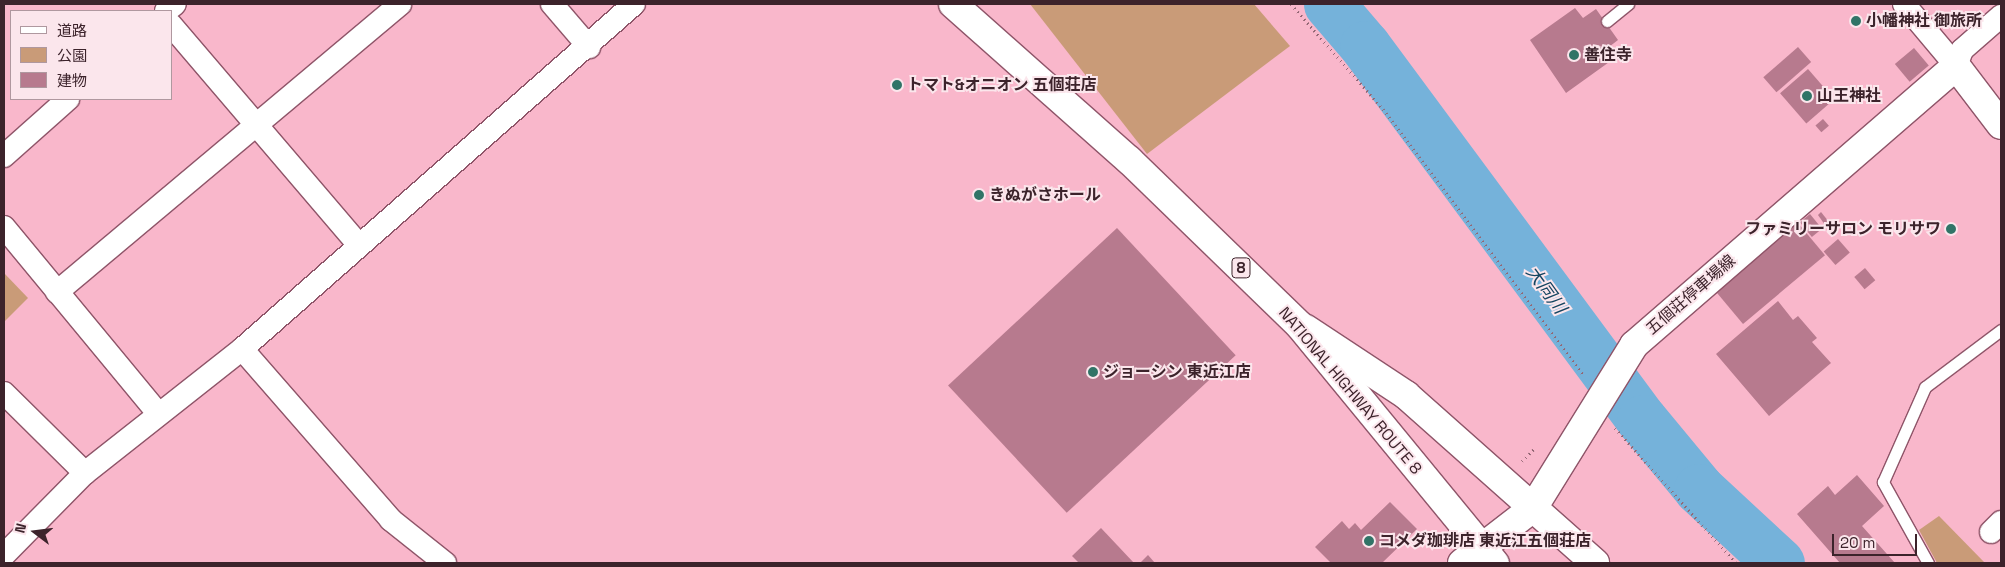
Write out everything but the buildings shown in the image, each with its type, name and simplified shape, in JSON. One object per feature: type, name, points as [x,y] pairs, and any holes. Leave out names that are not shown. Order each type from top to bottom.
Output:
[{"type":"main road","name":"NATIONAL HIGHWAY ROUTE 8","points":[[953,4],[1129,160],[1300,326],[1479,558]]},
{"type":"main road","points":[[1956,66],[2001,125]]},
{"type":"main road","name":"五個荘停車場線","points":[[1479,558],[1533,508],[1600,396],[1634,345],[1956,66]]},
{"type":"main road","points":[[1300,326],[1406,395],[1595,563]]},
{"type":"street","points":[[58,292],[400,4]]},
{"type":"street","points":[[552,4],[589,47]]},
{"type":"street","points":[[4,555],[85,473],[158,413],[242,349],[359,245],[589,47],[634,4]]},
{"type":"street","points":[[1904,4],[1956,66],[1962,50],[2001,16]]},
{"type":"street","points":[[172,26],[359,245]]},
{"type":"street","points":[[4,156],[67,100]]},
{"type":"street","points":[[4,227],[158,413]]},
{"type":"street","points":[[242,349],[392,520],[445,563]]},
{"type":"street","points":[[4,393],[85,473]]},
{"type":"lane","points":[[1607,21],[1628,4]]},
{"type":"lane","points":[[1928,563],[1883,482],[1925,387],[2001,330]]},
{"type":"path","points":[[1291,4],[1383,109],[1600,396],[1604,418],[1736,563]]},
{"type":"green space","points":[[1030,4],[1254,4],[1290,46],[1147,154]]},
{"type":"green space","points":[[4,273],[28,298],[4,322]]},
{"type":"green space","points":[[1939,516],[1985,563],[1937,563],[1919,530]]},
{"type":"waterway","name":"大同川","points":[[1329,4],[1365,46],[1642,420],[1699,489],[1779,563]]},
{"type":"place","name":"小幡神社 御旅所","points":[[1856,21]]},
{"type":"place","name":"善住寺","points":[[1574,55]]},
{"type":"place","name":"トマト&オニオン 五個荘店","points":[[897,85]]},
{"type":"place","name":"山王神社","points":[[1807,96]]},
{"type":"place","name":"きぬがさホール","points":[[979,195]]},
{"type":"place","name":"ファミリーサロン モリサワ","points":[[1951,229]]},
{"type":"place","name":"ジョーシン 東近江店","points":[[1093,372]]},
{"type":"place","name":"コメダ珈琲店 東近江五個荘店","points":[[1369,541]]}]
